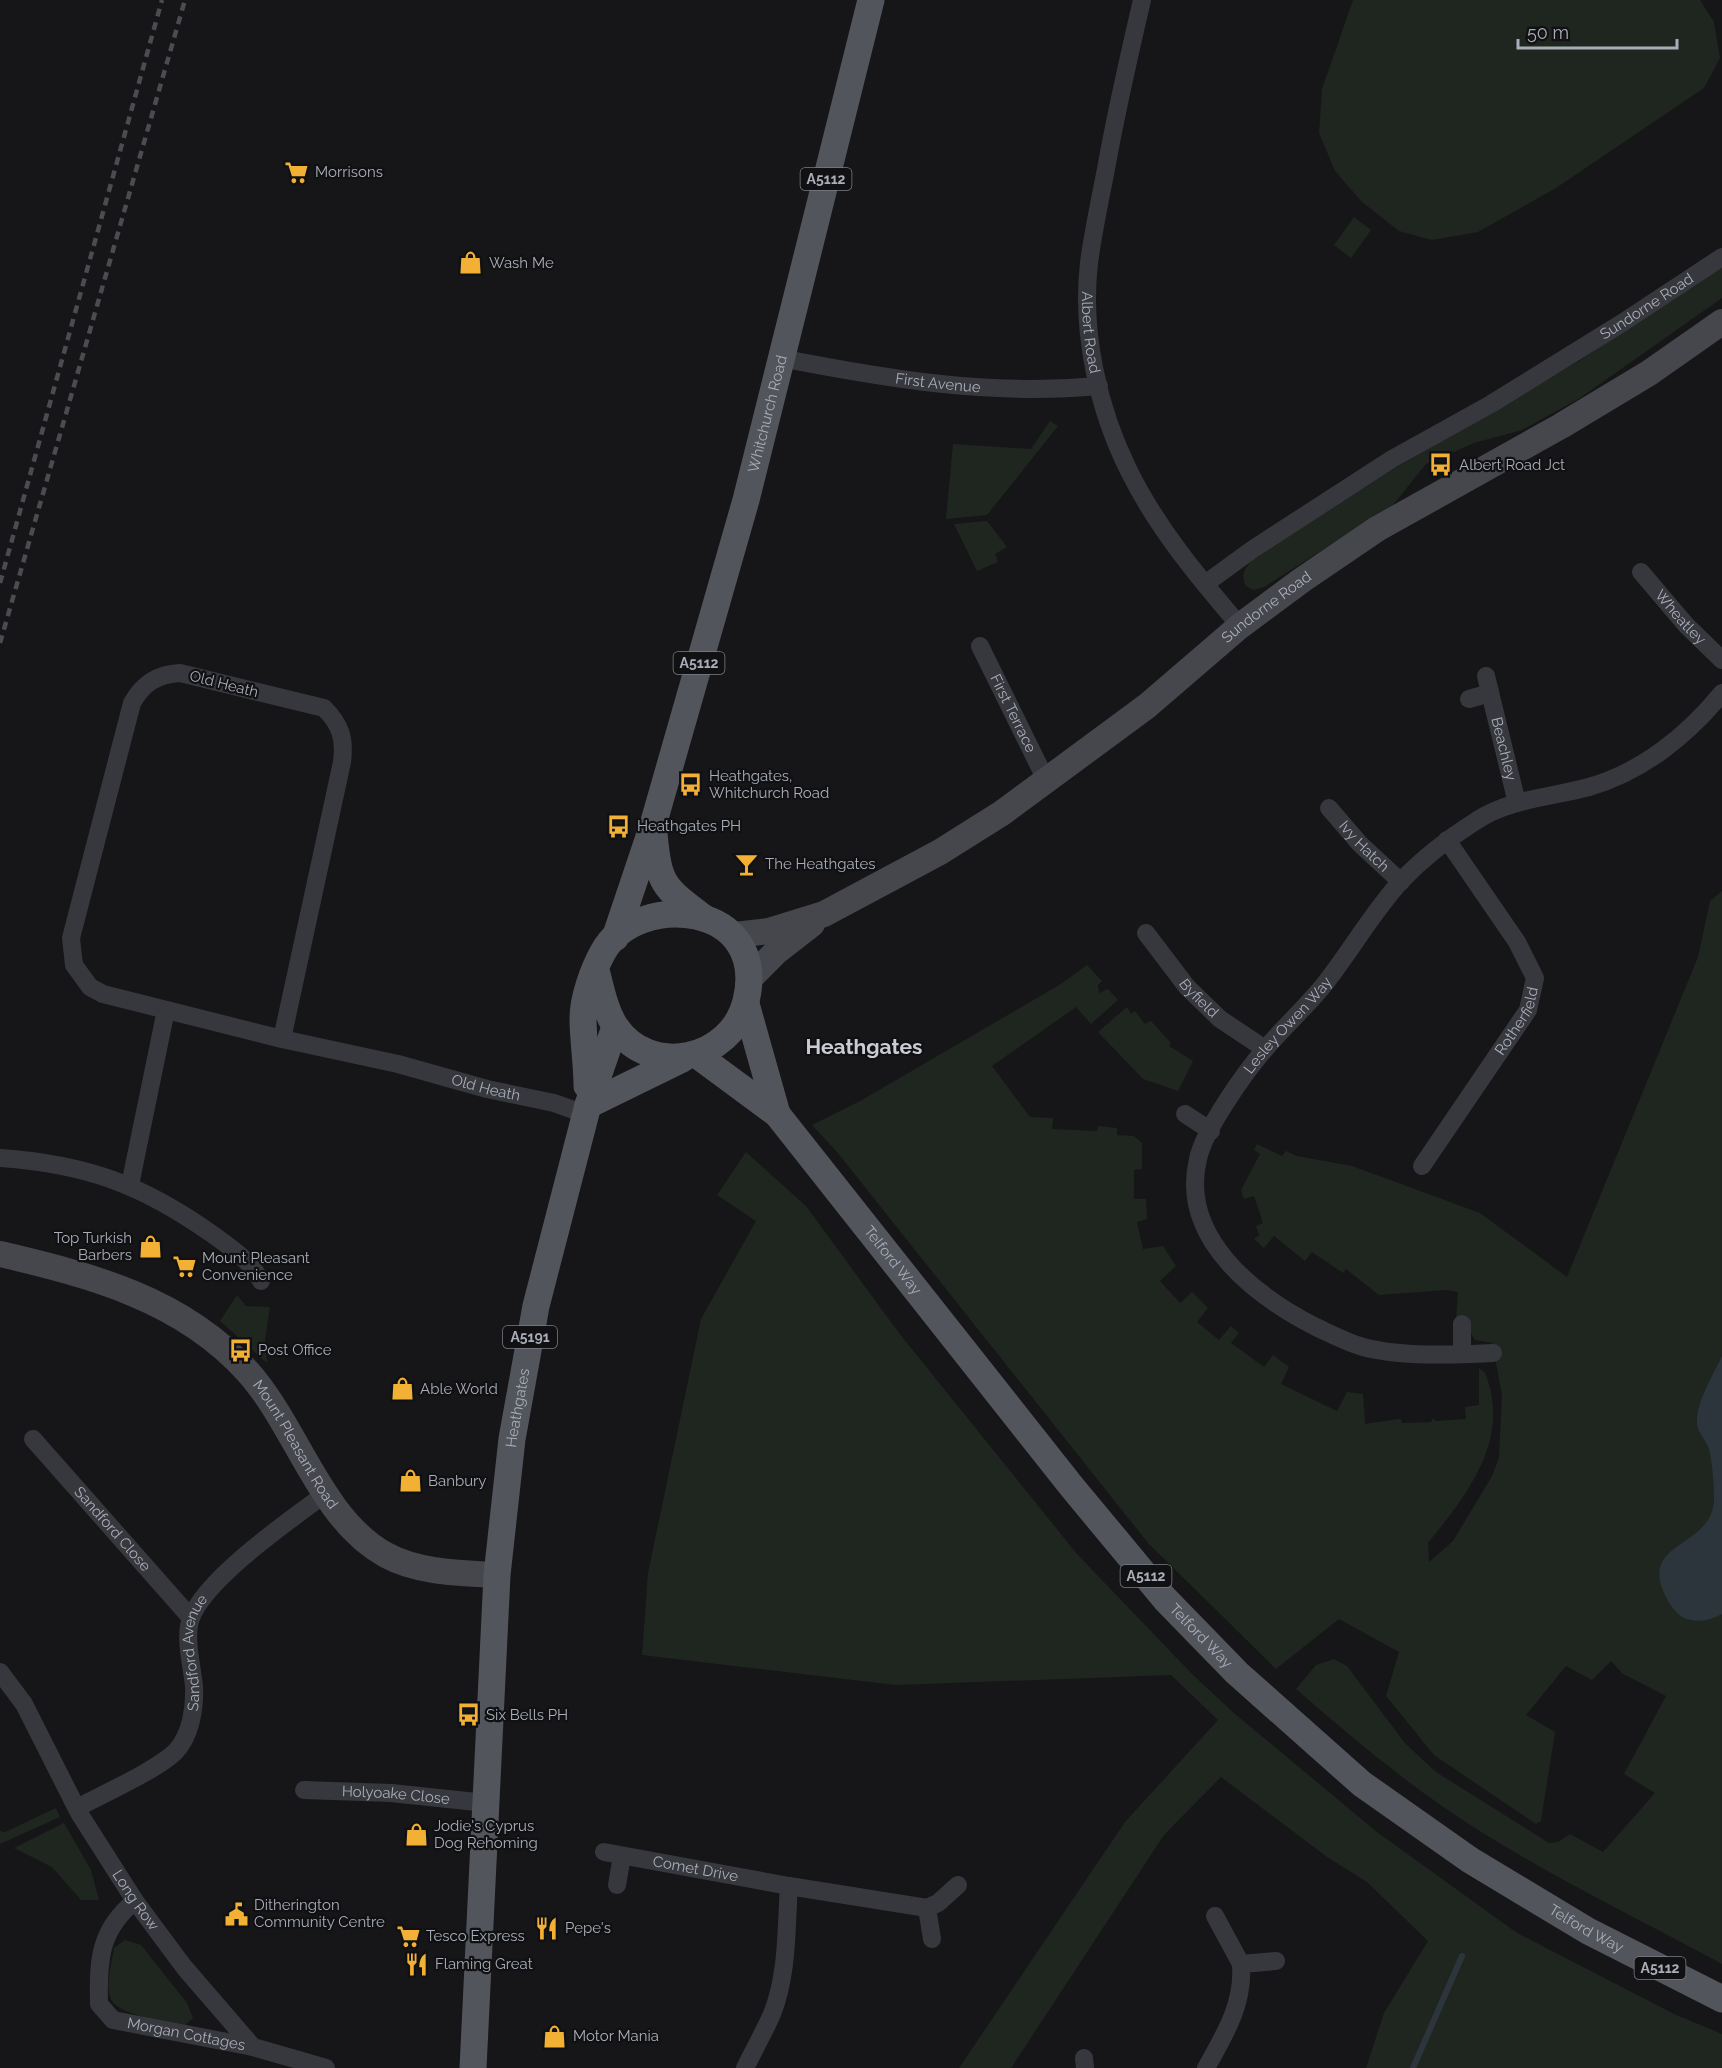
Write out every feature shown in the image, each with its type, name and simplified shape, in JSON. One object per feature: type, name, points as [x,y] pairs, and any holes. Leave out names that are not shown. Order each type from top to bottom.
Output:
[{"type":"main road","name":"Whitchurch Road","points":[[615,938],[653,825],[746,500],[871,0]]},
{"type":"main road","name":"Sundorne Road","points":[[748,992],[776,952],[824,914],[940,852],[1002,813],[1148,706],[1240,626],[1302,580],[1377,529],[1571,421],[1649,373],[1722,322]]},
{"type":"main road","name":"Whitchurch Road","points":[[653,825],[657,865],[669,891],[704,918]]},
{"type":"main road","name":"Sundorne Road","points":[[735,935],[770,931],[824,914]]},
{"type":"main road","name":"A5112","points":[[690,1057],[656,1056],[633,1045],[615,1027],[596,970],[603,952],[615,938],[631,926],[664,915],[704,918],[727,928],[735,935],[747,959],[748,992]]},
{"type":"main road","name":"A5191","points":[[586,1109],[587,1050],[583,1017],[586,997],[596,970]]},
{"type":"main road","points":[[586,1109],[728,1036],[748,992]]},
{"type":"main road","name":"Telford Way","points":[[748,992],[777,1114]]},
{"type":"main road","name":"Heathgates","points":[[497,1575],[512,1439],[536,1306],[586,1109],[615,1027]]},
{"type":"main road","name":"Telford Way","points":[[690,1057],[777,1114],[1080,1496],[1165,1599],[1238,1673],[1362,1784],[1470,1860],[1588,1931],[1722,2000]]},
{"type":"main road","name":"Mount Pleasant Road","points":[[0,1254],[97,1278],[154,1300],[201,1331],[247,1371],[277,1409],[325,1494],[348,1525],[387,1556],[439,1571],[497,1575]]},
{"type":"main road","name":"A5191","points":[[473,2068],[497,1575]]},
{"type":"street","name":"Albert Road","points":[[1142,0],[1117,105],[1089,264],[1089,326],[1099,386],[1108,420],[1129,471],[1161,526],[1240,626]]},
{"type":"street","name":"Sundorne Road","points":[[1205,584],[1253,549],[1392,459],[1501,398],[1622,323],[1722,257]]},
{"type":"street","name":"First Avenue","points":[[780,358],[865,375],[944,386],[1045,391],[1099,386]]},
{"type":"street","name":"Wheatley","points":[[1641,572],[1648,594],[1722,660]]},
{"type":"street","name":"First Terrace","points":[[980,646],[1046,780]]},
{"type":"street","name":"Old Heath","points":[[282,1039],[342,762],[342,734],[336,720],[324,708],[180,673],[168,673],[146,684],[132,703],[71,938],[74,965],[90,987],[103,994],[282,1039],[398,1064],[487,1089],[586,1109]]},
{"type":"street","name":"Beachley","points":[[1469,699],[1488,684],[1517,803]]},
{"type":"street","name":"Lesley Owen Way","points":[[1493,1353],[1391,1351],[1345,1341],[1306,1322],[1232,1269],[1208,1233],[1200,1214],[1197,1194],[1198,1158],[1230,1098],[1265,1049],[1300,1013],[1332,974],[1401,882],[1447,840],[1480,818],[1517,803],[1590,787],[1640,765],[1696,724],[1722,693]]},
{"type":"street","name":"Ivy Hatch","points":[[1329,808],[1360,844],[1401,882]]},
{"type":"street","name":"Rotherfield","points":[[1422,1166],[1528,1010],[1534,978],[1517,942],[1447,840]]},
{"type":"street","name":"Byfield","points":[[1146,933],[1187,987],[1212,1011],[1265,1049]]},
{"type":"street","points":[[130,1185],[166,1010]]},
{"type":"street","points":[[1185,1114],[1211,1131]]},
{"type":"street","points":[[0,1158],[39,1160],[93,1171],[130,1185],[161,1200],[227,1245],[255,1270],[261,1281]]},
{"type":"street","points":[[1462,1324],[1462,1354]]},
{"type":"street","name":"Sandford Close","points":[[33,1439],[191,1618]]},
{"type":"street","name":"Sandford Avenue","points":[[77,1809],[176,1751],[190,1728],[194,1696],[189,1635],[191,1618],[201,1602],[245,1556],[325,1494]]},
{"type":"street","name":"Long Row","points":[[0,1672],[24,1704],[77,1809],[135,1901],[184,1966],[253,2047]]},
{"type":"street","name":"Holyoake Close","points":[[304,1790],[391,1793],[486,1803]]},
{"type":"street","name":"Comet Drive","points":[[604,1852],[789,1886],[927,1908]]},
{"type":"street","points":[[617,1885],[622,1856]]},
{"type":"street","points":[[932,1938],[927,1908],[938,1903],[958,1885]]},
{"type":"street","points":[[746,2068],[772,2013],[780,1986],[784,1967],[789,1886]]},
{"type":"street","name":"Morgan Cottages","points":[[135,1901],[115,1919],[98,1962],[99,2004],[113,2020],[253,2047]]},
{"type":"street","points":[[1206,2068],[1232,2022],[1240,1989],[1240,1964],[1215,1916]]},
{"type":"street","points":[[1240,1964],[1276,1961]]},
{"type":"street","points":[[253,2047],[326,2068]]},
{"type":"shaded area","points":[[1353,0],[1700,0],[1714,22],[1720,58],[1704,88],[1556,188],[1478,232],[1432,240],[1399,231],[1362,202],[1335,171],[1319,133],[1322,89]]},
{"type":"shaded area","points":[[1354,217],[1371,230],[1351,258],[1334,245]]},
{"type":"shaded area","points":[[1722,266],[1722,298],[1580,398],[1522,430],[1474,443],[1426,464],[1393,505],[1264,587],[1254,590],[1246,586],[1244,574],[1246,569],[1264,551],[1392,470],[1579,361]]},
{"type":"shaded area","points":[[1050,421],[1058,426],[987,515],[946,519],[953,444],[1031,449]]},
{"type":"shaded area","points":[[987,521],[1007,547],[995,554],[998,562],[977,571],[954,524]]},
{"type":"shaded area","points":[[1722,891],[1722,1964],[1542,1868],[1458,1817],[1386,1765],[1296,1689],[1316,1665],[1334,1659],[1347,1666],[1405,1743],[1436,1772],[1549,1843],[1558,1842],[1570,1834],[1603,1852],[1655,1793],[1624,1774],[1666,1696],[1623,1674],[1611,1661],[1592,1680],[1566,1666],[1526,1715],[1555,1732],[1541,1821],[1536,1824],[1434,1755],[1386,1696],[1399,1652],[1339,1619],[1276,1669],[1148,1543],[837,1152],[812,1125],[860,1101],[1061,984],[1087,965],[1102,981],[1098,985],[1099,993],[1108,989],[1118,1000],[1091,1024],[1076,1007],[992,1066],[1030,1117],[1053,1118],[1052,1129],[1097,1131],[1098,1126],[1117,1128],[1117,1135],[1134,1136],[1142,1143],[1142,1169],[1134,1170],[1134,1199],[1146,1199],[1147,1219],[1137,1222],[1143,1249],[1163,1246],[1176,1266],[1160,1281],[1180,1303],[1192,1292],[1208,1308],[1197,1322],[1219,1340],[1231,1326],[1239,1333],[1231,1343],[1264,1367],[1273,1355],[1289,1367],[1281,1384],[1337,1411],[1347,1392],[1363,1394],[1365,1424],[1398,1419],[1401,1419],[1402,1423],[1431,1422],[1433,1418],[1436,1421],[1466,1419],[1465,1407],[1479,1405],[1479,1368],[1485,1373],[1492,1397],[1493,1421],[1489,1443],[1470,1486],[1428,1543],[1429,1562],[1453,1541],[1492,1476],[1499,1458],[1502,1394],[1492,1343],[1475,1340],[1456,1319],[1458,1292],[1446,1290],[1379,1295],[1346,1269],[1343,1273],[1312,1252],[1305,1261],[1274,1236],[1264,1248],[1254,1239],[1259,1235],[1256,1226],[1263,1223],[1254,1196],[1244,1199],[1241,1190],[1260,1154],[1254,1150],[1257,1144],[1282,1156],[1286,1151],[1297,1156],[1352,1166],[1480,1213],[1567,1277],[1698,957],[1710,901]]},
{"type":"shaded area","points":[[1127,1007],[1131,1014],[1135,1011],[1145,1024],[1151,1021],[1171,1043],[1169,1046],[1193,1061],[1178,1091],[1143,1079],[1098,1032]]},
{"type":"shaded area","points":[[746,1152],[806,1206],[899,1333],[1077,1554],[1192,1674],[1235,1714],[1377,1832],[1517,1933],[1674,2014],[1722,2034],[1722,2068],[1366,2068],[1384,2013],[1428,1941],[1367,1882],[1327,1857],[1221,1777],[1164,1835],[1011,2068],[959,2068],[1125,1822],[1218,1720],[1171,1675],[896,1685],[642,1655],[648,1573],[701,1319],[756,1221],[717,1195]]},
{"type":"shaded area","points":[[237,1295],[246,1306],[270,1307],[265,1339],[267,1363],[220,1321]]},
{"type":"shaded area","points":[[1722,1356],[1722,1614],[1697,1621],[1680,1616],[1670,1604],[1660,1579],[1661,1566],[1666,1556],[1698,1532],[1707,1521],[1713,1508],[1714,1488],[1710,1454],[1697,1424],[1697,1415],[1702,1398]]},
{"type":"shaded area","points":[[56,1808],[60,1817],[0,1844],[0,1831],[5,1832]]},
{"type":"shaded area","points":[[64,1823],[91,1870],[99,1900],[81,1900],[52,1867],[14,1848]]},
{"type":"shaded area","points":[[125,1940],[141,1945],[187,2003],[193,2018],[184,2026],[133,2014],[115,2005],[109,1993],[109,1980],[114,1948]]},
{"type":"waterway","points":[[1413,2068],[1462,1956]]},
{"type":"railway","points":[[0,583],[162,0]]},
{"type":"railway","points":[[0,643],[185,0]]},
{"type":"place","name":"Morrisons","points":[[297,172]]},
{"type":"place","name":"Wash Me","points":[[471,263]]},
{"type":"place","name":"Albert Road Jct","points":[[1441,465]]},
{"type":"place","name":"Heathgates, Whitchurch Road","points":[[691,785]]},
{"type":"place","name":"Heathgates PH","points":[[619,826]]},
{"type":"place","name":"The Heathgates","points":[[747,864]]},
{"type":"place","name":"Top Turkish Barbers","points":[[150,1247]]},
{"type":"place","name":"Mount Pleasant Convenience","points":[[184,1267]]},
{"type":"place","name":"Post Office","points":[[240,1350]]},
{"type":"place","name":"Able World","points":[[402,1389]]},
{"type":"place","name":"Banbury","points":[[410,1481]]},
{"type":"place","name":"Six Bells PH","points":[[468,1715]]},
{"type":"place","name":"Jodie's Cyprus Dog Rehoming","points":[[416,1835]]},
{"type":"place","name":"Ditherington Community Centre","points":[[236,1914]]},
{"type":"place","name":"Pepe's","points":[[547,1928]]},
{"type":"place","name":"Tesco Express","points":[[408,1936]]},
{"type":"place","name":"Flaming Great","points":[[417,1964]]},
{"type":"place","name":"Motor Mania","points":[[555,2036]]},
{"type":"district","name":"Heathgates","points":[[864,1046]]}]
